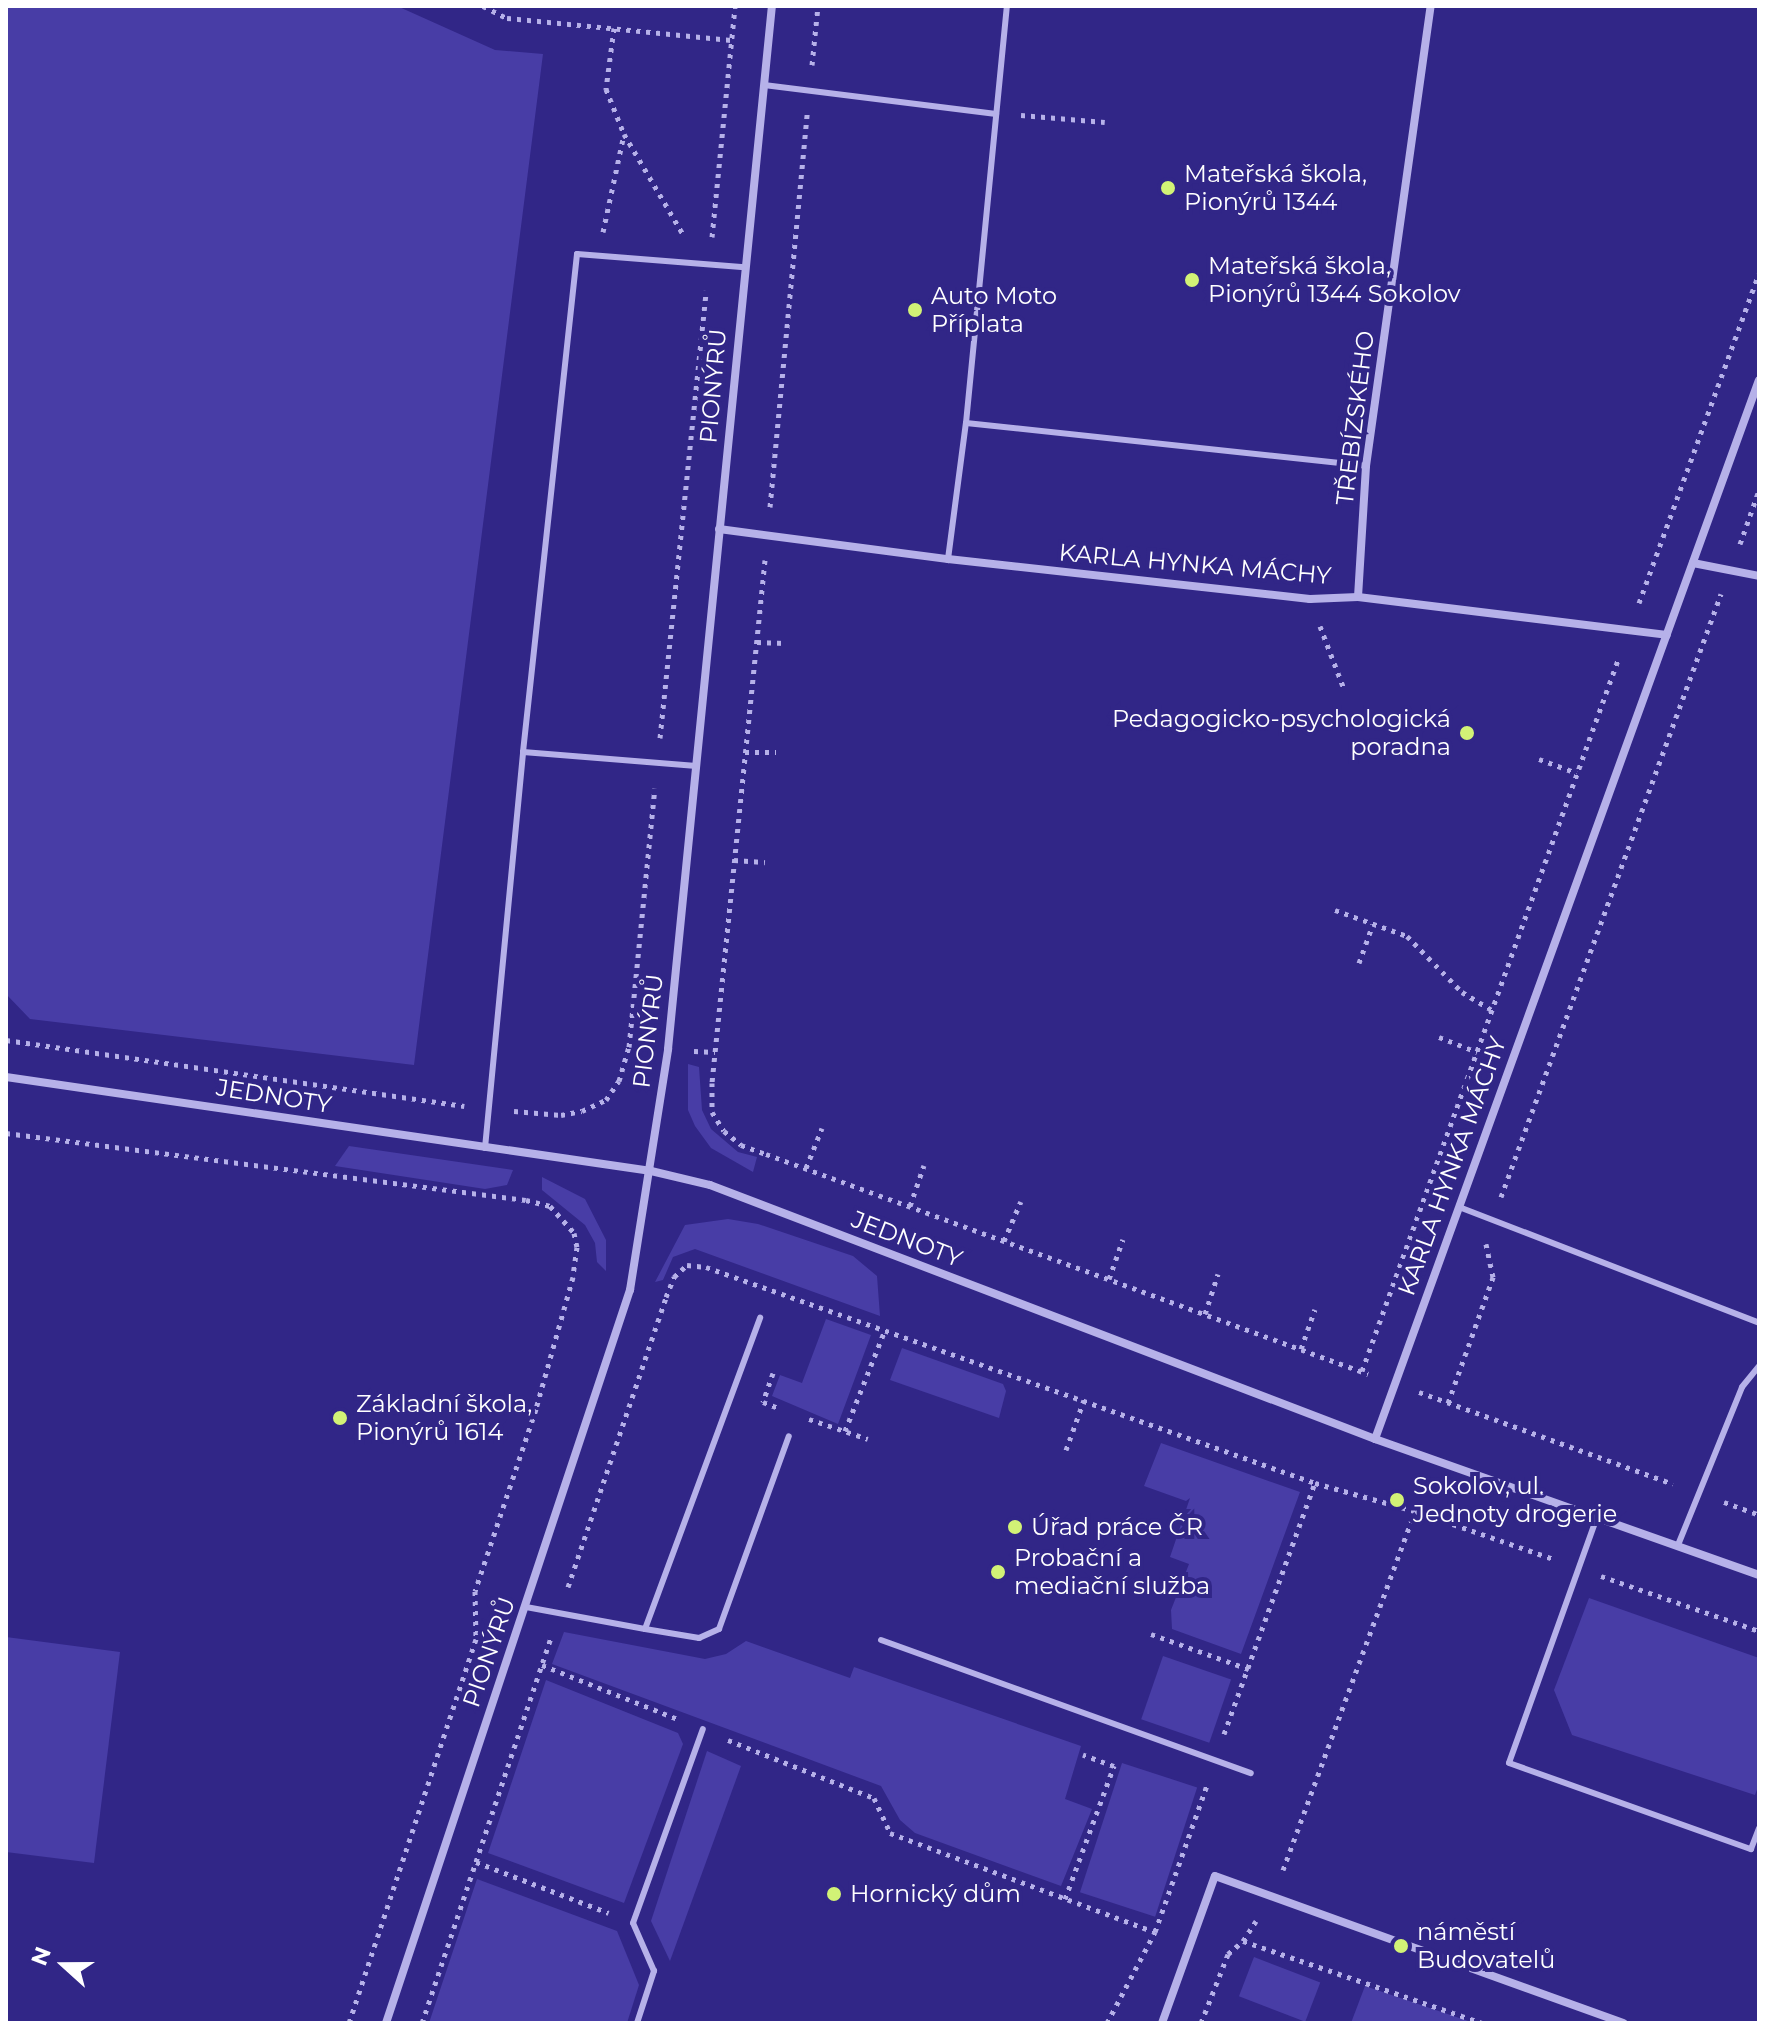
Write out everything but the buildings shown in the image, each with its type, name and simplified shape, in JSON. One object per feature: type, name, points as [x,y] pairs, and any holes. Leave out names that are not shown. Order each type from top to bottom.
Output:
[{"type":"street","name":"PIONÝRŮ","points":[[386,2023],[630,1290],[668,1049],[772,6]]},
{"type":"street","name":"TŘEBÍZSKÉHO","points":[[1358,597],[1366,466],[1431,6]]},
{"type":"street","name":"KARLA HYNKA MÁCHY","points":[[1375,1439],[1759,380]]},
{"type":"street","name":"KARLA HYNKA MÁCHY","points":[[719,529],[948,559],[1310,599],[1358,597],[1667,635]]},
{"type":"street","points":[[1693,563],[1759,576]]},
{"type":"street","name":"JEDNOTY","points":[[6,1077],[651,1171],[710,1185],[1375,1439],[1759,1575]]},
{"type":"street","points":[[1162,2023],[1215,1876],[1623,2023]]},
{"type":"lane","points":[[948,559],[966,423],[1007,6]]},
{"type":"lane","points":[[764,85],[996,114]]},
{"type":"lane","points":[[485,1148],[523,752],[577,254],[744,267]]},
{"type":"lane","points":[[966,423],[1366,466]]},
{"type":"lane","points":[[523,752],[696,766]]},
{"type":"lane","points":[[1459,1207],[1759,1323]]},
{"type":"lane","points":[[645,1629],[760,1318]]},
{"type":"lane","points":[[1678,1545],[1742,1387],[1759,1367]]},
{"type":"lane","points":[[526,1607],[699,1638],[719,1629],[789,1436]]},
{"type":"lane","points":[[1597,1517],[1509,1763],[1751,1849],[1759,1828]]},
{"type":"lane","points":[[881,1640],[1251,1773]]},
{"type":"lane","points":[[637,2023],[654,1971],[633,1923],[703,1729]]},
{"type":"path","points":[[483,6],[507,18],[731,40]]},
{"type":"path","points":[[537,1113],[561,1115],[582,1111],[606,1100],[619,1081],[629,1047],[705,265],[735,6]]},
{"type":"path","points":[[614,28],[606,89],[624,134],[705,265]]},
{"type":"path","points":[[996,114],[1105,122]]},
{"type":"path","points":[[598,256],[624,134]]},
{"type":"path","points":[[1362,1371],[1759,274]]},
{"type":"path","points":[[1448,1403],[1493,1277],[1485,1241],[1759,490]]},
{"type":"path","points":[[1310,599],[1344,689]]},
{"type":"path","points":[[757,642],[786,643]]},
{"type":"path","points":[[745,752],[776,752]]},
{"type":"path","points":[[1539,759],[1577,773]]},
{"type":"path","points":[[734,860],[765,862]]},
{"type":"path","points":[[1335,910],[1407,936],[1462,992],[1492,1010]]},
{"type":"path","points":[[1359,963],[1373,924]]},
{"type":"path","points":[[1439,1037],[1477,1052]]},
{"type":"path","points":[[6,1040],[489,1109]]},
{"type":"path","points":[[715,1052],[712,1112],[724,1131],[741,1145],[1759,1515]]},
{"type":"path","points":[[806,1168],[822,1128]]},
{"type":"path","points":[[6,1133],[526,1200],[550,1206],[574,1233],[577,1247],[573,1277],[536,1409],[475,1591],[476,1639],[349,2023]]},
{"type":"path","points":[[910,1206],[924,1165]]},
{"type":"path","points":[[1004,1241],[1021,1201]]},
{"type":"path","points":[[1109,1279],[1123,1239]]},
{"type":"path","points":[[422,2023],[666,1297],[674,1277],[687,1265],[706,1267],[1315,1483],[1415,1511],[1271,1896],[1243,1941],[1228,1954],[1201,2023]]},
{"type":"path","points":[[1205,1314],[1218,1274]]},
{"type":"path","points":[[1301,1349],[1315,1309]]},
{"type":"path","points":[[845,1431],[885,1330]]},
{"type":"path","points":[[1066,1450],[1084,1400]]},
{"type":"path","points":[[1107,2023],[1155,1932],[1315,1483]]},
{"type":"path","points":[[1151,1634],[1249,1669]]},
{"type":"path","points":[[542,1665],[874,1798],[890,1833],[1155,1932]]},
{"type":"path","points":[[1065,1899],[1114,1766],[1083,1755]]},
{"type":"path","points":[[476,1862],[633,1923]]},
{"type":"path","points":[[1243,1941],[1483,2023]]},
{"type":"shaded area","points":[[6,6],[397,6],[495,50],[543,54],[414,1065],[30,1019],[6,994]]},
{"type":"shaded area","points":[[688,1064],[699,1067],[702,1110],[711,1129],[738,1152],[757,1157],[753,1172],[711,1148],[695,1126],[688,1110]]},
{"type":"shaded area","points":[[349,1146],[513,1170],[507,1185],[485,1189],[335,1166]]},
{"type":"shaded area","points":[[542,1177],[585,1199],[606,1240],[606,1271],[597,1262],[595,1243],[585,1225],[542,1190]]},
{"type":"shaded area","points":[[728,1219],[758,1224],[853,1256],[877,1276],[880,1316],[695,1249],[673,1257],[663,1280],[655,1282],[685,1225]]},
{"type":"shaded area","points":[[826,1319],[871,1335],[838,1424],[772,1396],[780,1375],[802,1383]]},
{"type":"shaded area","points":[[902,1348],[1003,1384],[1006,1391],[999,1418],[890,1380]]},
{"type":"shaded area","points":[[1161,1443],[1300,1492],[1241,1654],[1172,1629],[1171,1610],[1189,1564],[1170,1557],[1190,1498],[1186,1501],[1144,1486]]},
{"type":"shaded area","points":[[1589,1598],[1759,1658],[1759,1784],[1755,1795],[1572,1735],[1554,1690]]},
{"type":"shaded area","points":[[564,1632],[705,1659],[726,1654],[746,1641],[850,1678],[854,1667],[1081,1746],[1065,1799],[1092,1809],[1061,1886],[915,1833],[900,1820],[881,1786],[552,1664]]},
{"type":"shaded area","points":[[6,1637],[120,1652],[94,1863],[6,1852]]},
{"type":"shaded area","points":[[1163,1656],[1231,1679],[1209,1743],[1141,1719]]},
{"type":"shaded area","points":[[546,1680],[678,1733],[683,1744],[624,1903],[488,1853]]},
{"type":"shaded area","points":[[707,1751],[741,1766],[670,1961],[651,1921]]},
{"type":"shaded area","points":[[1122,1763],[1197,1787],[1155,1917],[1080,1892]]},
{"type":"shaded area","points":[[477,1879],[617,1931],[639,1985],[627,2023],[429,2023]]},
{"type":"shaded area","points":[[1254,1957],[1320,1982],[1305,2022],[1239,1996]]},
{"type":"shaded area","points":[[1365,1986],[1474,2023],[1351,2023]]},
{"type":"place","name":"Mateřská škola, Pionýrů 1344","points":[[1168,188]]},
{"type":"place","name":"Mateřská škola, Pionýrů 1344 Sokolov","points":[[1192,280]]},
{"type":"place","name":"Auto Moto Příplata","points":[[915,310]]},
{"type":"place","name":"Pedagogicko-psychologická poradna","points":[[1467,733]]},
{"type":"place","name":"Základní škola, Pionýrů 1614","points":[[340,1418]]},
{"type":"place","name":"Sokolov, ul. Jednoty drogerie","points":[[1397,1500]]},
{"type":"place","name":"Úřad práce ČR","points":[[1015,1527]]},
{"type":"place","name":"Probační a mediační služba","points":[[998,1572]]},
{"type":"place","name":"Hornický dům","points":[[834,1894]]},
{"type":"place","name":"náměstí Budovatelů","points":[[1401,1946]]}]
